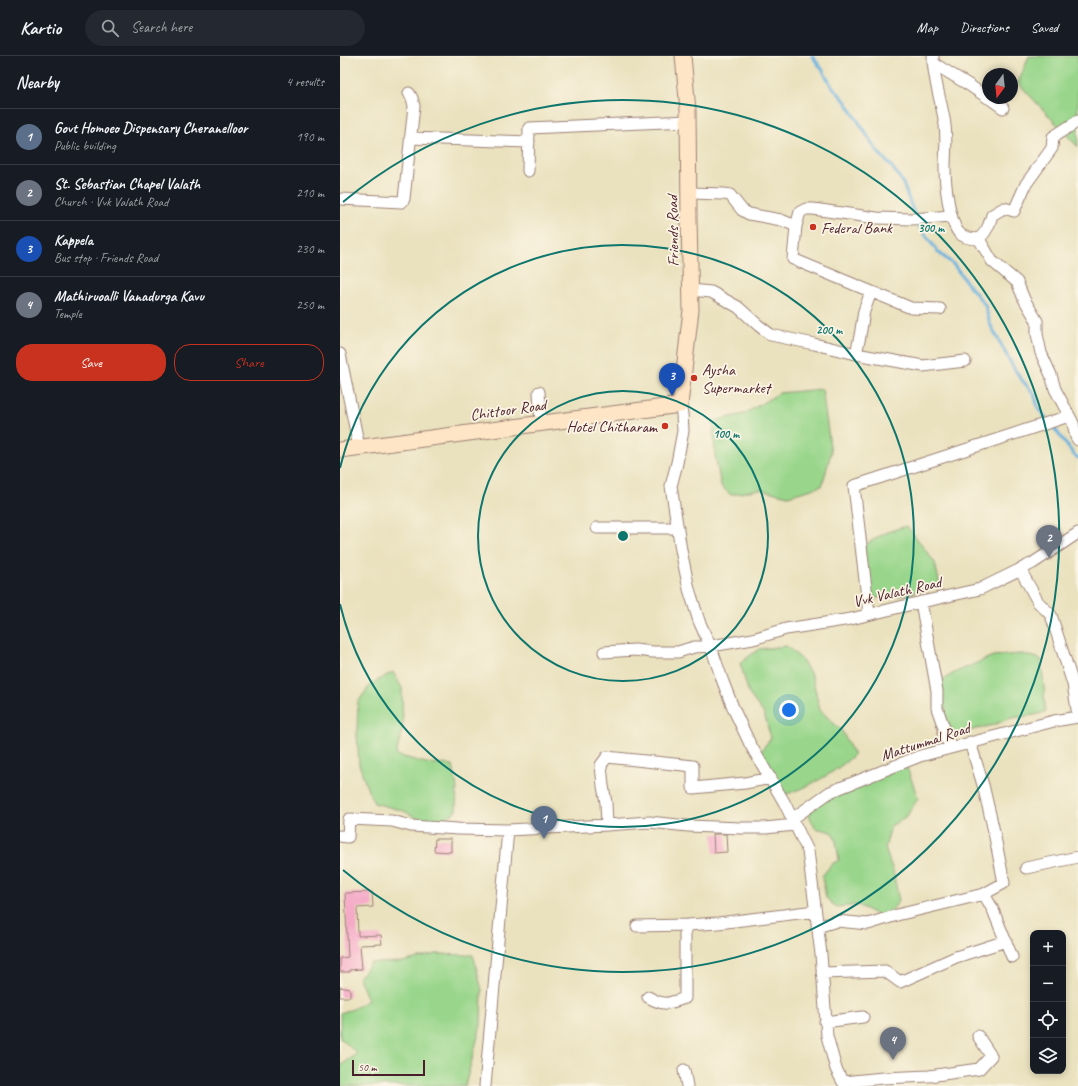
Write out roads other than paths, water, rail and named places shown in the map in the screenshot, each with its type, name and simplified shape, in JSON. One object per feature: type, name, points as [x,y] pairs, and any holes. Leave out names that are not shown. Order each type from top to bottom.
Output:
[{"type":"main road","name":"Friends Road","points":[[680,405],[691,310],[688,110],[682,56]]},
{"type":"main road","name":"Chittoor Road","points":[[340,450],[680,405]]},
{"type":"street","points":[[933,59],[982,94]]},
{"type":"street","points":[[933,59],[936,85],[945,125],[945,169],[949,208],[953,221],[960,233],[970,239],[979,239],[989,228],[992,215],[1004,208],[1014,211],[1026,184],[1052,148],[1053,137],[1078,121]]},
{"type":"street","points":[[340,199],[402,202],[404,199],[414,106],[409,93]]},
{"type":"street","points":[[997,104],[1003,108]]},
{"type":"street","points":[[528,171],[529,128],[688,121]]},
{"type":"street","points":[[410,138],[529,142]]},
{"type":"street","points":[[689,193],[724,194],[730,196],[742,210],[749,214],[781,220],[796,226]]},
{"type":"street","points":[[940,309],[911,308],[793,259],[796,226],[800,212],[806,209],[877,218],[951,216]]},
{"type":"street","points":[[979,239],[992,261],[1017,282],[1024,299],[1037,321],[1037,334],[1042,353],[1052,375],[1055,389],[1073,423],[1078,440]]},
{"type":"street","points":[[691,290],[711,292],[738,307],[772,335],[856,354],[923,366],[965,361]]},
{"type":"street","points":[[856,354],[864,311],[872,292]]},
{"type":"street","points":[[340,354],[359,447]]},
{"type":"street","points":[[539,392],[540,423]]},
{"type":"street","points":[[680,405],[683,431],[678,463],[671,486],[689,589],[699,621],[711,646],[734,710],[750,744],[784,802],[808,851],[821,954],[826,1036],[836,1069],[844,1084],[883,1078],[929,1076],[978,1069],[991,1056],[978,1036]]},
{"type":"street","points":[[869,614],[854,486],[1069,416]]},
{"type":"street","points":[[597,528],[678,528]]},
{"type":"street","name":"Vvk Valath Road","points":[[604,652],[635,650],[678,652],[694,647],[711,646],[753,639],[786,629],[851,619],[980,589],[1033,562],[1078,533]]},
{"type":"street","points":[[1020,569],[1038,602],[1051,615],[1073,684],[1078,717]]},
{"type":"street","points":[[921,602],[937,691],[937,708],[944,728],[944,736],[952,747]]},
{"type":"street","name":"Mattummal Road","points":[[793,822],[830,792],[920,756],[1054,721],[1078,717]]},
{"type":"street","points":[[817,927],[837,921],[868,924],[897,915],[984,894],[1004,883],[993,826],[970,742]]},
{"type":"street","points":[[607,825],[606,802],[601,765],[607,757],[693,766],[693,788],[745,783],[770,778]]},
{"type":"street","points":[[340,836],[348,837],[349,819],[392,821],[411,826],[508,830],[649,822],[688,826],[765,828],[793,822]]},
{"type":"street","points":[[485,1086],[508,830]]},
{"type":"street","points":[[1026,868],[1078,857]]},
{"type":"street","points":[[984,894],[993,910],[1012,957]]},
{"type":"street","points":[[637,926],[718,923],[815,911]]},
{"type":"street","points":[[648,996],[658,1002],[669,1004],[685,998],[685,933],[688,925]]},
{"type":"street","points":[[822,973],[885,971],[900,982],[956,957],[1006,941]]},
{"type":"street","points":[[825,1022],[863,1017]]},
{"type":"street","points":[[684,1070],[687,1086]]},
{"type":"waterway","points":[[812,56],[822,69],[831,85],[846,102],[877,151],[892,167],[902,181],[915,216]]},
{"type":"waterway","points":[[917,221],[938,252],[954,265],[985,305],[990,324],[1013,367],[1034,394],[1038,407],[1048,421]]},
{"type":"waterway","points":[[1052,425],[1074,455],[1078,458]]},
{"type":"place","name":"Federal Bank","points":[[813,227]]},
{"type":"place","name":"Aysha Supermarket","points":[[694,378]]},
{"type":"place","name":"Kappela","points":[[672,396]]},
{"type":"place","name":"Hotel Chitharam","points":[[665,426]]},
{"type":"place","name":"St. Sebastian Chapel Valath","points":[[1049,558]]},
{"type":"place","name":"Govt Homoeo Dispensary Cheranelloor","points":[[544,839]]},
{"type":"place","name":"Mathiruoalli Vanadurga Kavu","points":[[893,1060]]}]
